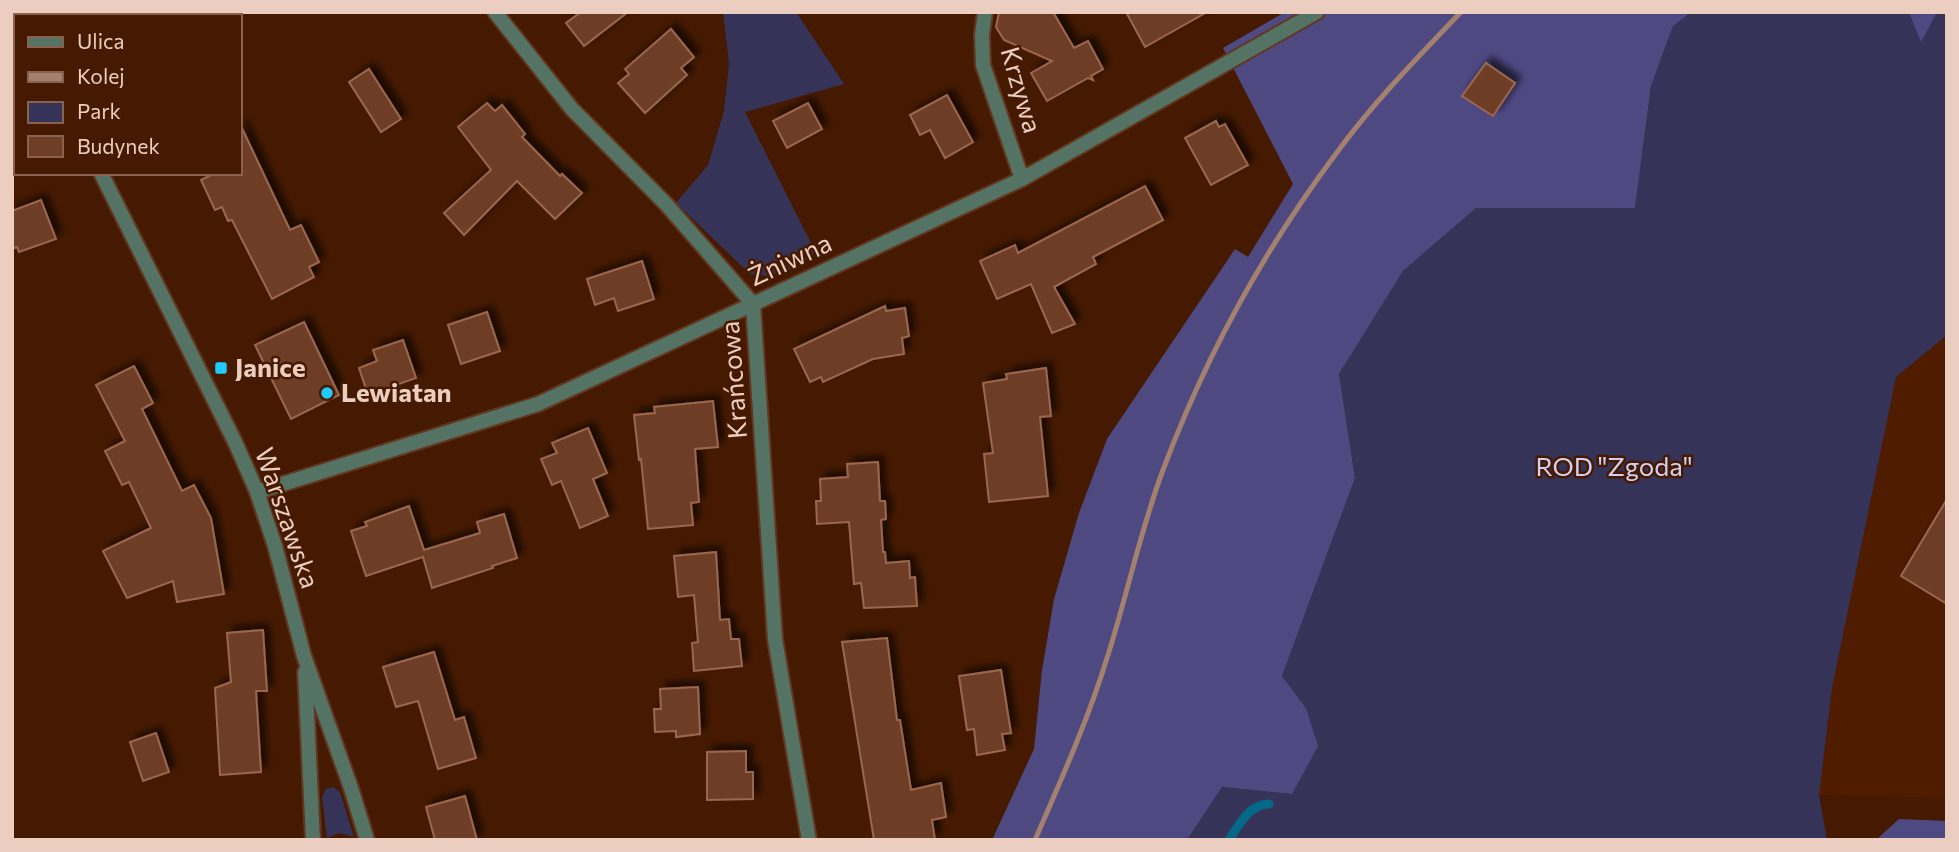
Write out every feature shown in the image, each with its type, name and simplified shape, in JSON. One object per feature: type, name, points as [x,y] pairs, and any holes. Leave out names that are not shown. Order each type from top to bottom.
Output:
[{"type":"street","name":"Krańcowa","points":[[495,12],[572,109],[666,204],[753,304],[775,639],[809,840]]},
{"type":"street","name":"Krzywa","points":[[985,12],[982,35],[983,65],[1023,179]]},
{"type":"street","name":"Żniwna","points":[[257,492],[538,404],[1023,179],[1317,12]]},
{"type":"street","name":"Warszawska","points":[[102,175],[235,442],[257,492],[275,547],[304,656],[367,840]]},
{"type":"street","name":"Warszawska","points":[[304,656],[313,840]]},
{"type":"shaded area","points":[[1285,12],[1691,12],[1673,26],[1651,86],[1635,208],[1476,208],[1403,271],[1339,374],[1355,478],[1282,676],[1306,708],[1318,746],[1292,794],[1222,787],[1187,840],[992,840],[1034,749],[1042,670],[1054,599],[1079,513],[1107,439],[1235,249],[1248,257],[1293,184],[1223,48]]},
{"type":"shaded area","points":[[1909,12],[1937,12],[1921,42]]},
{"type":"shaded area","points":[[1947,335],[1947,798],[1819,795],[1832,688],[1896,377]]},
{"type":"shaded area","points":[[1899,819],[1947,821],[1947,840],[1876,840]]},
{"type":"green space","points":[[723,12],[796,12],[844,84],[745,112],[816,253],[788,270],[768,276],[750,274],[676,203],[708,165],[724,111],[729,64]]},
{"type":"green space","name":"ROD \"Zgoda\"","points":[[1652,12],[1947,12],[1947,335],[1896,377],[1832,688],[1819,795],[1827,840],[1187,840],[1222,787],[1292,794],[1306,708],[1282,676],[1355,478],[1339,374],[1403,271],[1476,208],[1635,208],[1651,86],[1673,26]]},
{"type":"green space","points":[[333,787],[340,792],[354,837],[339,833],[327,838],[322,797],[326,789]]},
{"type":"building","points":[[581,12],[628,12],[584,46],[566,23]]},
{"type":"building","points":[[999,12],[1053,12],[1074,48],[1088,41],[1103,69],[1091,76],[1093,80],[1088,78],[1047,101],[1031,73],[1052,61],[1004,40],[996,27]]},
{"type":"building","points":[[1126,12],[1207,12],[1145,47]]},
{"type":"building","points":[[671,29],[694,57],[681,68],[687,75],[645,113],[618,83],[629,74],[625,69]]},
{"type":"building","points":[[1486,63],[1515,83],[1493,116],[1462,96]]},
{"type":"building","points":[[369,69],[401,119],[381,132],[349,82]]},
{"type":"building","points":[[947,95],[973,142],[945,158],[930,130],[920,135],[910,115]]},
{"type":"building","points":[[487,103],[495,111],[502,105],[525,134],[522,137],[560,176],[562,174],[582,193],[555,219],[517,181],[464,235],[444,213],[491,170],[458,127]]},
{"type":"building","points":[[808,103],[822,129],[787,148],[773,121]]},
{"type":"building","points":[[1216,121],[1219,127],[1225,124],[1248,165],[1211,185],[1185,138]]},
{"type":"building","points":[[242,128],[290,230],[301,225],[319,262],[309,267],[314,277],[272,299],[232,220],[228,221],[222,207],[215,210],[201,180],[211,175],[242,175]]},
{"type":"building","points":[[1145,186],[1163,220],[1093,257],[1096,264],[1054,287],[1075,324],[1052,333],[1031,284],[997,299],[980,261],[1015,245],[1018,253]]},
{"type":"building","points":[[41,200],[56,239],[19,252],[17,247],[12,249],[12,211]]},
{"type":"building","points":[[642,261],[654,299],[618,311],[614,298],[595,305],[587,279]]},
{"type":"building","points":[[885,306],[886,311],[905,308],[909,336],[902,338],[904,354],[873,359],[823,382],[821,377],[810,382],[794,349]]},
{"type":"building","points":[[487,312],[500,351],[461,364],[448,325]]},
{"type":"building","points":[[304,322],[339,395],[291,419],[255,345]]},
{"type":"building","points":[[403,340],[416,378],[368,395],[359,368],[377,361],[373,350]]},
{"type":"building","points":[[134,366],[153,403],[142,409],[182,491],[194,485],[211,518],[224,594],[177,602],[173,581],[127,598],[103,551],[151,528],[129,482],[122,485],[105,451],[125,441],[96,385]]},
{"type":"building","points":[[1046,368],[1051,416],[1040,417],[1048,496],[989,502],[984,454],[993,453],[983,383],[1007,379],[1006,374]]},
{"type":"building","points":[[713,401],[718,447],[695,449],[699,502],[691,503],[693,525],[648,529],[634,415],[655,413],[654,407]]},
{"type":"building","points":[[588,428],[607,473],[593,479],[608,516],[580,528],[561,481],[552,485],[541,459],[557,453],[552,443]]},
{"type":"building","points":[[878,462],[880,501],[885,501],[886,519],[881,520],[883,552],[886,563],[909,561],[910,578],[915,577],[917,606],[864,608],[861,583],[854,584],[849,522],[817,524],[816,501],[821,501],[820,479],[848,477],[847,464]]},
{"type":"building","points":[[1947,499],[1947,604],[1901,576]]},
{"type":"building","points":[[409,506],[424,550],[480,533],[477,522],[504,514],[517,558],[432,588],[423,557],[366,576],[351,531],[367,526],[365,522]]},
{"type":"building","points":[[716,552],[720,620],[729,619],[731,639],[739,639],[742,666],[694,671],[692,643],[698,642],[694,595],[678,597],[674,556]]},
{"type":"building","points":[[263,630],[267,691],[256,691],[261,772],[220,775],[215,688],[231,682],[227,633]]},
{"type":"building","points":[[887,638],[897,720],[900,720],[911,790],[941,783],[946,817],[932,820],[935,840],[874,840],[842,642]]},
{"type":"building","points":[[434,652],[455,720],[464,717],[476,758],[438,769],[418,701],[396,707],[383,667]]},
{"type":"building","points":[[1001,670],[1011,733],[1002,734],[1005,750],[977,755],[974,729],[967,730],[959,676]]},
{"type":"building","points":[[698,687],[700,734],[676,737],[676,731],[655,732],[654,709],[661,709],[660,689]]},
{"type":"building","points":[[156,733],[169,772],[143,781],[130,742]]},
{"type":"building","points":[[746,751],[746,772],[753,772],[753,799],[707,800],[707,752]]},
{"type":"building","points":[[465,796],[477,840],[435,840],[426,807]]},
{"type":"waterway","points":[[1229,840],[1250,811],[1269,804]]},
{"type":"railway","points":[[1035,840],[1100,681],[1147,516],[1163,470],[1217,346],[1260,267],[1335,155],[1380,99],[1461,12]]},
{"type":"place","name":"Janice","points":[[221,368]]},
{"type":"place","name":"Lewiatan","points":[[327,393]]}]
